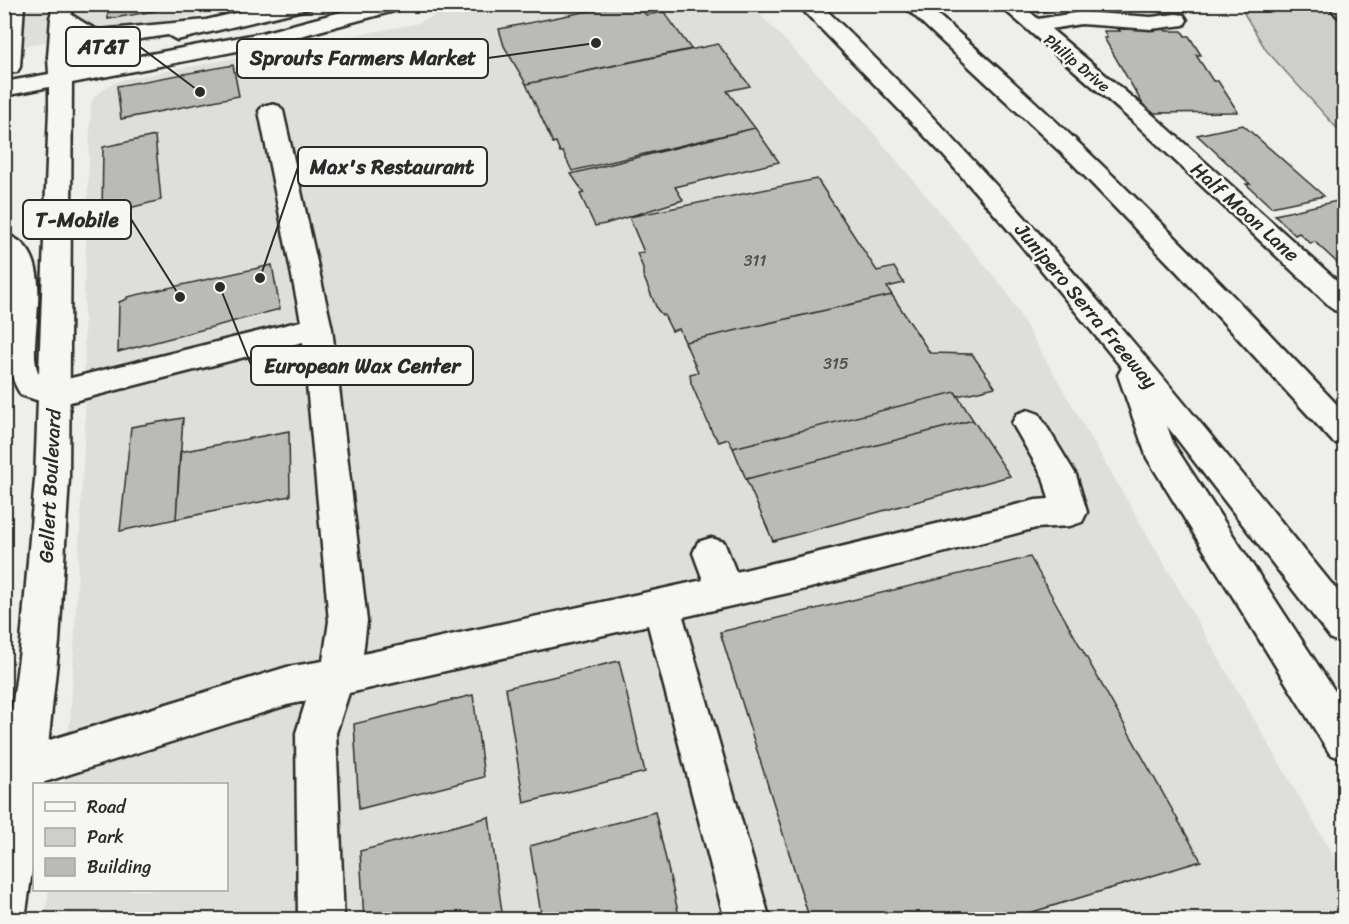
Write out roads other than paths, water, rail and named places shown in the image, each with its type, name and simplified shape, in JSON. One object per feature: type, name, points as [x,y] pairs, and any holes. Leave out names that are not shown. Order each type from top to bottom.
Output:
[{"type":"main road","points":[[14,4],[6,84],[304,4]]},
{"type":"main road","points":[[60,68],[263,39],[398,4]]},
{"type":"main road","name":"Junipero Serra Freeway","points":[[807,4],[874,69],[975,174],[1125,350],[1344,627]]},
{"type":"main road","points":[[912,4],[1023,102],[1143,219],[1344,433]]},
{"type":"main road","name":"Philip Drive","points":[[1008,4],[1146,121]]},
{"type":"main road","points":[[1338,4],[1344,12]]},
{"type":"main road","points":[[61,10],[77,30],[98,37],[249,18]]},
{"type":"main road","name":"Gellert Boulevard","points":[[4,912],[15,771],[48,555],[55,393],[61,10]]},
{"type":"main road","points":[[1033,26],[1082,11],[1151,23],[1176,20]]},
{"type":"main road","points":[[271,111],[317,329],[348,621],[349,640],[338,677],[318,722],[316,733],[321,920]]},
{"type":"main road","name":"Half Moon Lane","points":[[1146,121],[1344,303]]},
{"type":"main road","points":[[4,243],[18,258],[24,272],[22,342],[25,378],[34,389],[55,393],[291,333],[317,329]]},
{"type":"main road","points":[[1125,350],[1159,449],[1344,740]]},
{"type":"main road","points":[[15,771],[286,686],[338,677],[810,572],[1035,514],[1070,512],[1059,476],[1028,423]]},
{"type":"main road","points":[[711,553],[725,591]]},
{"type":"main road","points":[[661,604],[748,920]]},
{"type":"place","name":"Sprouts Farmers Market","points":[[596,43]]},
{"type":"place","name":"AT&T","points":[[200,92]]},
{"type":"place","name":"Max's Restaurant","points":[[260,278]]},
{"type":"place","name":"European Wax Center","points":[[220,287]]},
{"type":"place","name":"T-Mobile","points":[[180,297]]}]
